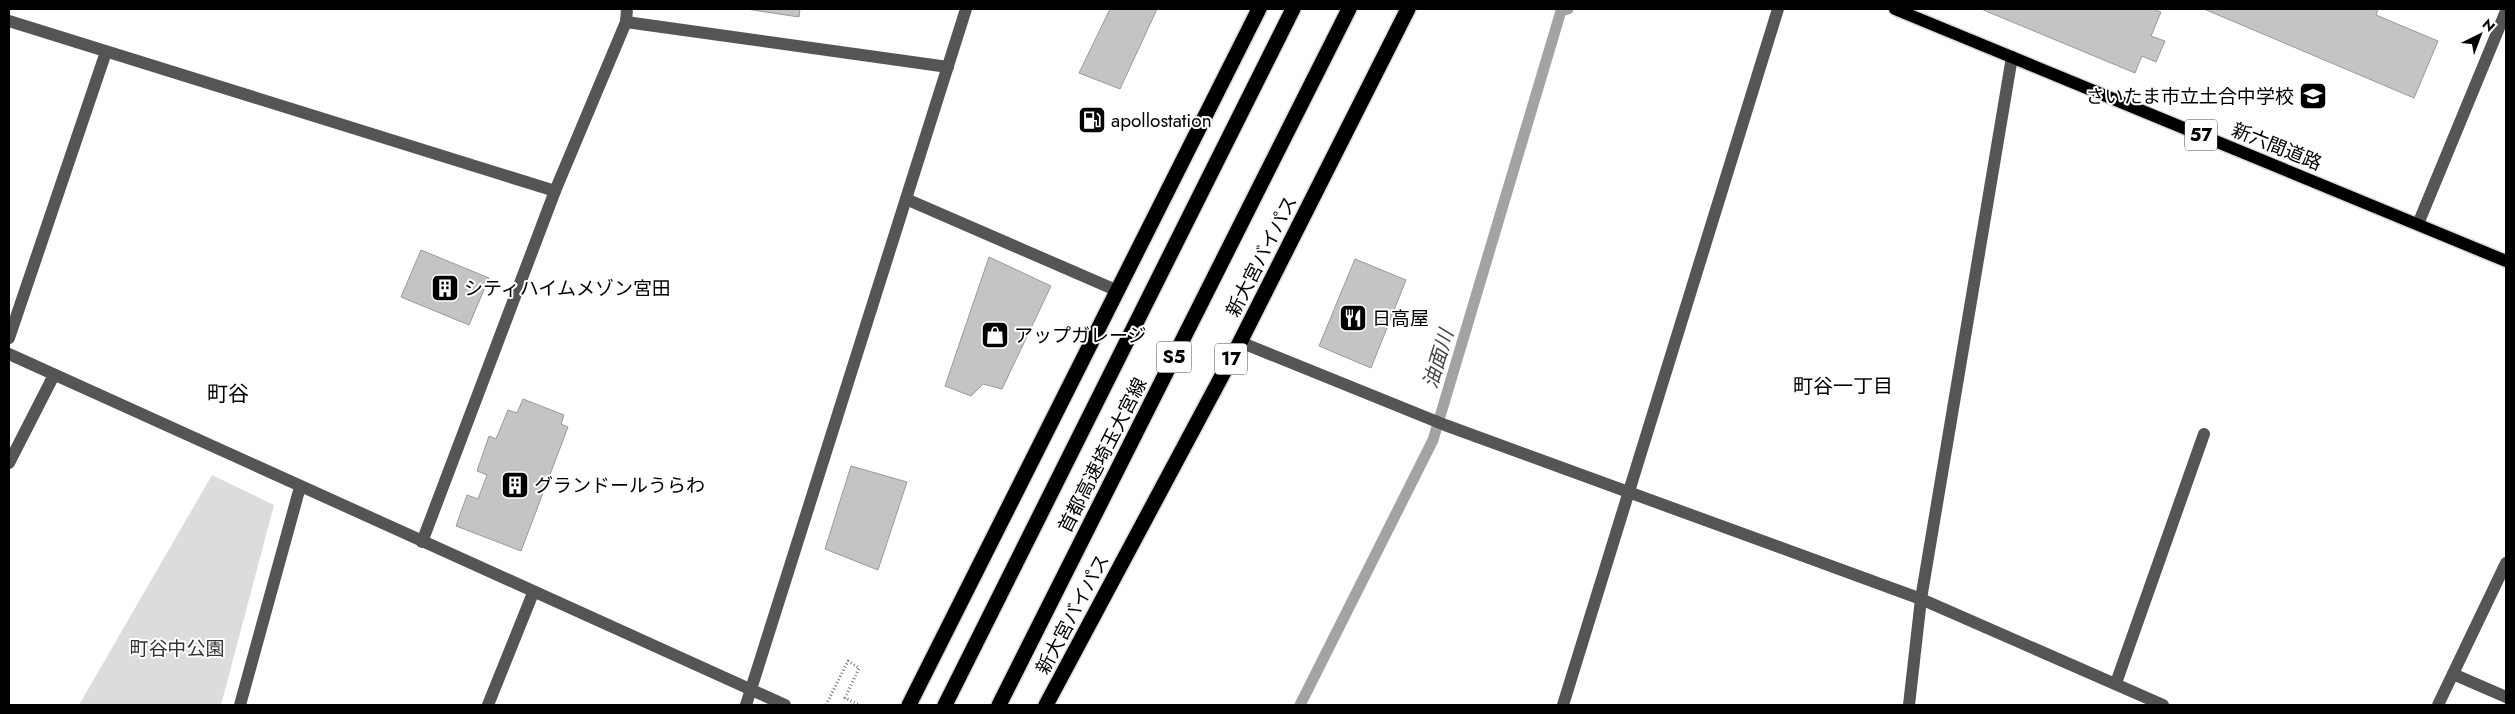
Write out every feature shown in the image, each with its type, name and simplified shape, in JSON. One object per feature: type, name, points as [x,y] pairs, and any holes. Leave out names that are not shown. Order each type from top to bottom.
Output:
[{"type":"highway","points":[[909,705],[1259,9]]},
{"type":"highway","name":"首都高速埼玉大宮線","points":[[945,705],[1293,9]]},
{"type":"highway","name":"首都高速埼玉大宮線","points":[[999,705],[1350,9]]},
{"type":"highway","name":"新大宮バイパス","points":[[1046,705],[1240,342],[1408,9]]},
{"type":"main road","name":"新六間道路","points":[[1895,9],[1917,13],[2012,57],[2506,261]]},
{"type":"street","points":[[422,542],[555,191],[626,22],[627,9]]},
{"type":"street","points":[[746,705],[966,9]]},
{"type":"street","points":[[1563,705],[1778,9]]},
{"type":"street","points":[[2418,224],[2506,11]]},
{"type":"street","points":[[9,21],[555,191]]},
{"type":"street","points":[[626,22],[948,67]]},
{"type":"street","points":[[9,338],[106,52]]},
{"type":"street","points":[[1909,705],[1921,599],[2012,57]]},
{"type":"street","points":[[906,199],[1118,290]]},
{"type":"street","points":[[1240,342],[1445,425],[1921,599],[2163,705]]},
{"type":"street","points":[[9,354],[533,593],[785,705]]},
{"type":"street","points":[[9,463],[54,375]]},
{"type":"street","points":[[2116,683],[2204,434]]},
{"type":"street","points":[[240,705],[300,487]]},
{"type":"street","points":[[2438,705],[2506,563]]},
{"type":"street","points":[[488,705],[533,593]]},
{"type":"street","points":[[2453,674],[2506,696]]},
{"type":"path","points":[[826,705],[848,662],[859,668],[845,698],[860,705]]},
{"type":"green space","name":"町谷中公園","points":[[212,475],[274,505],[221,705],[79,705]]},
{"type":"building","points":[[746,9],[800,9],[799,17]]},
{"type":"building","points":[[1110,9],[1157,9],[1120,89],[1079,73]]},
{"type":"building","points":[[1981,9],[2153,9],[2161,12],[2151,36],[2165,41],[2156,62],[2142,56],[2135,73]]},
{"type":"building","points":[[2204,9],[2378,9],[2376,15],[2438,41],[2414,98]]},
{"type":"building","name":"シティハイムメゾン宮田","points":[[421,250],[489,278],[469,325],[401,297]]},
{"type":"building","name":"アップガレージ","points":[[989,257],[1051,286],[1002,389],[983,384],[971,396],[945,386]]},
{"type":"building","points":[[1355,259],[1406,280],[1371,368],[1319,346]]},
{"type":"building","name":"グランドールうらわ","points":[[523,399],[564,415],[561,424],[568,427],[521,551],[456,526],[467,495],[478,499],[487,475],[477,471],[489,436],[496,439],[508,410],[517,413]]},
{"type":"building","points":[[851,466],[907,482],[878,570],[825,549]]},
{"type":"waterway","name":"油面川","points":[[1300,705],[1433,440],[1561,11],[1568,9]]},
{"type":"place","name":"さいたま市立土合中学校","points":[[2313,96]]},
{"type":"place","name":"apollostation","points":[[1092,120]]},
{"type":"place","name":"シティハイムメゾン宮田","points":[[445,288]]},
{"type":"place","name":"日高屋","points":[[1353,318]]},
{"type":"place","name":"アップガレージ","points":[[995,335]]},
{"type":"place","name":"グランドールうらわ","points":[[515,485]]},
{"type":"district","name":"町谷一丁目","points":[[1843,386]]},
{"type":"district","name":"町谷","points":[[228,394]]}]
